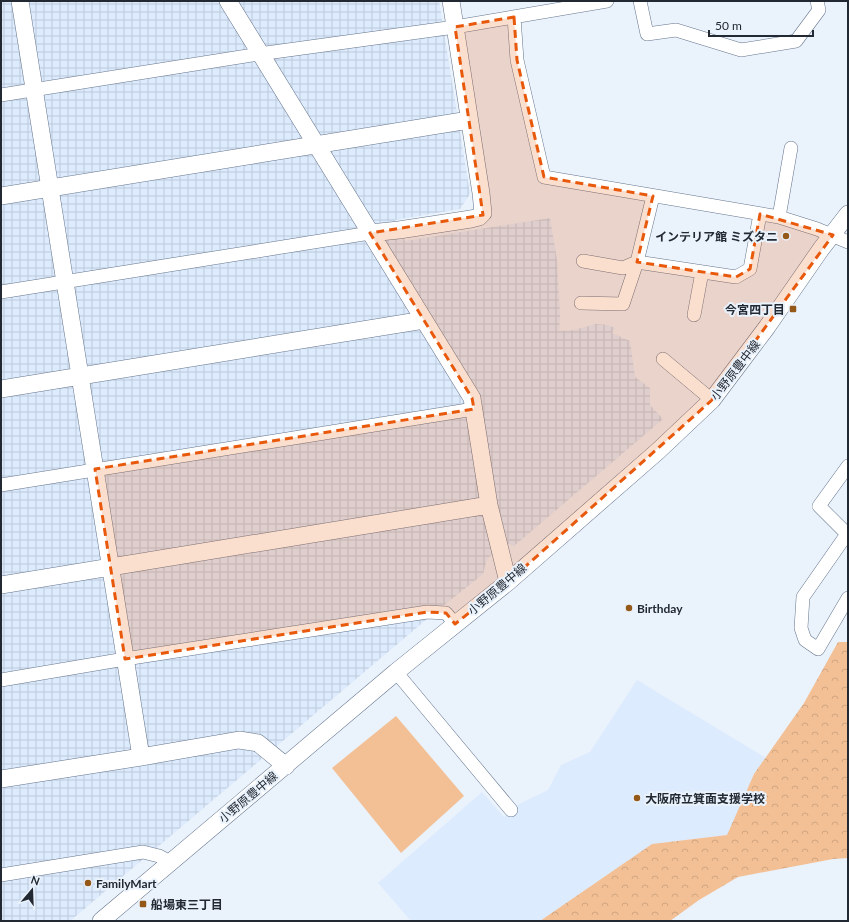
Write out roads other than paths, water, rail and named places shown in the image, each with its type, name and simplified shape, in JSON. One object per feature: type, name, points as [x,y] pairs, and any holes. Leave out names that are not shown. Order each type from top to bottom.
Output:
[{"type":"street","points":[[20,1],[141,757]]},
{"type":"street","points":[[228,1],[259,54],[472,398],[489,505],[508,582]]},
{"type":"street","points":[[1,292],[370,233],[471,219],[481,215],[483,213],[482,200],[451,1]]},
{"type":"street","points":[[1,95],[259,54],[455,26],[514,16],[548,6],[607,1]]},
{"type":"street","points":[[640,1],[647,34],[676,30],[741,50],[796,41],[819,10],[817,1]]},
{"type":"street","points":[[514,16],[517,60],[544,177],[779,217],[848,242]]},
{"type":"street","points":[[1,196],[469,120]]},
{"type":"street","points":[[779,217],[791,148]]},
{"type":"street","points":[[580,303],[623,304],[637,262],[653,196]]},
{"type":"street","points":[[583,261],[623,268],[637,262],[736,277],[750,269],[760,214]]},
{"type":"street","name":"小野原豊中線","points":[[101,921],[396,672],[508,582],[658,451],[712,400],[767,327],[821,248],[848,214]]},
{"type":"street","points":[[694,315],[702,272]]},
{"type":"street","points":[[1,389],[424,320]]},
{"type":"street","points":[[663,359],[712,400]]},
{"type":"street","points":[[1,485],[474,409]]},
{"type":"street","points":[[848,466],[819,506],[847,534],[803,597],[801,628],[805,640],[818,649],[848,598]]},
{"type":"street","points":[[1,585],[489,505]]},
{"type":"street","points":[[1,680],[427,612],[446,613],[455,624]]},
{"type":"street","points":[[396,672],[512,810]]},
{"type":"street","points":[[1,779],[239,740],[258,743],[286,766]]},
{"type":"street","points":[[1,875],[143,852],[159,856],[170,862]]},
{"type":"place","name":"インテリア館 ミズタニ","points":[[786,236]]},
{"type":"place","name":"今宮四丁目","points":[[793,309]]},
{"type":"place","name":"Birthday","points":[[629,608]]},
{"type":"place","name":"大阪府立箕面支援学校","points":[[637,798]]},
{"type":"place","name":"FamilyMart","points":[[88,883]]},
{"type":"place","name":"船場東三丁目","points":[[143,904]]}]
